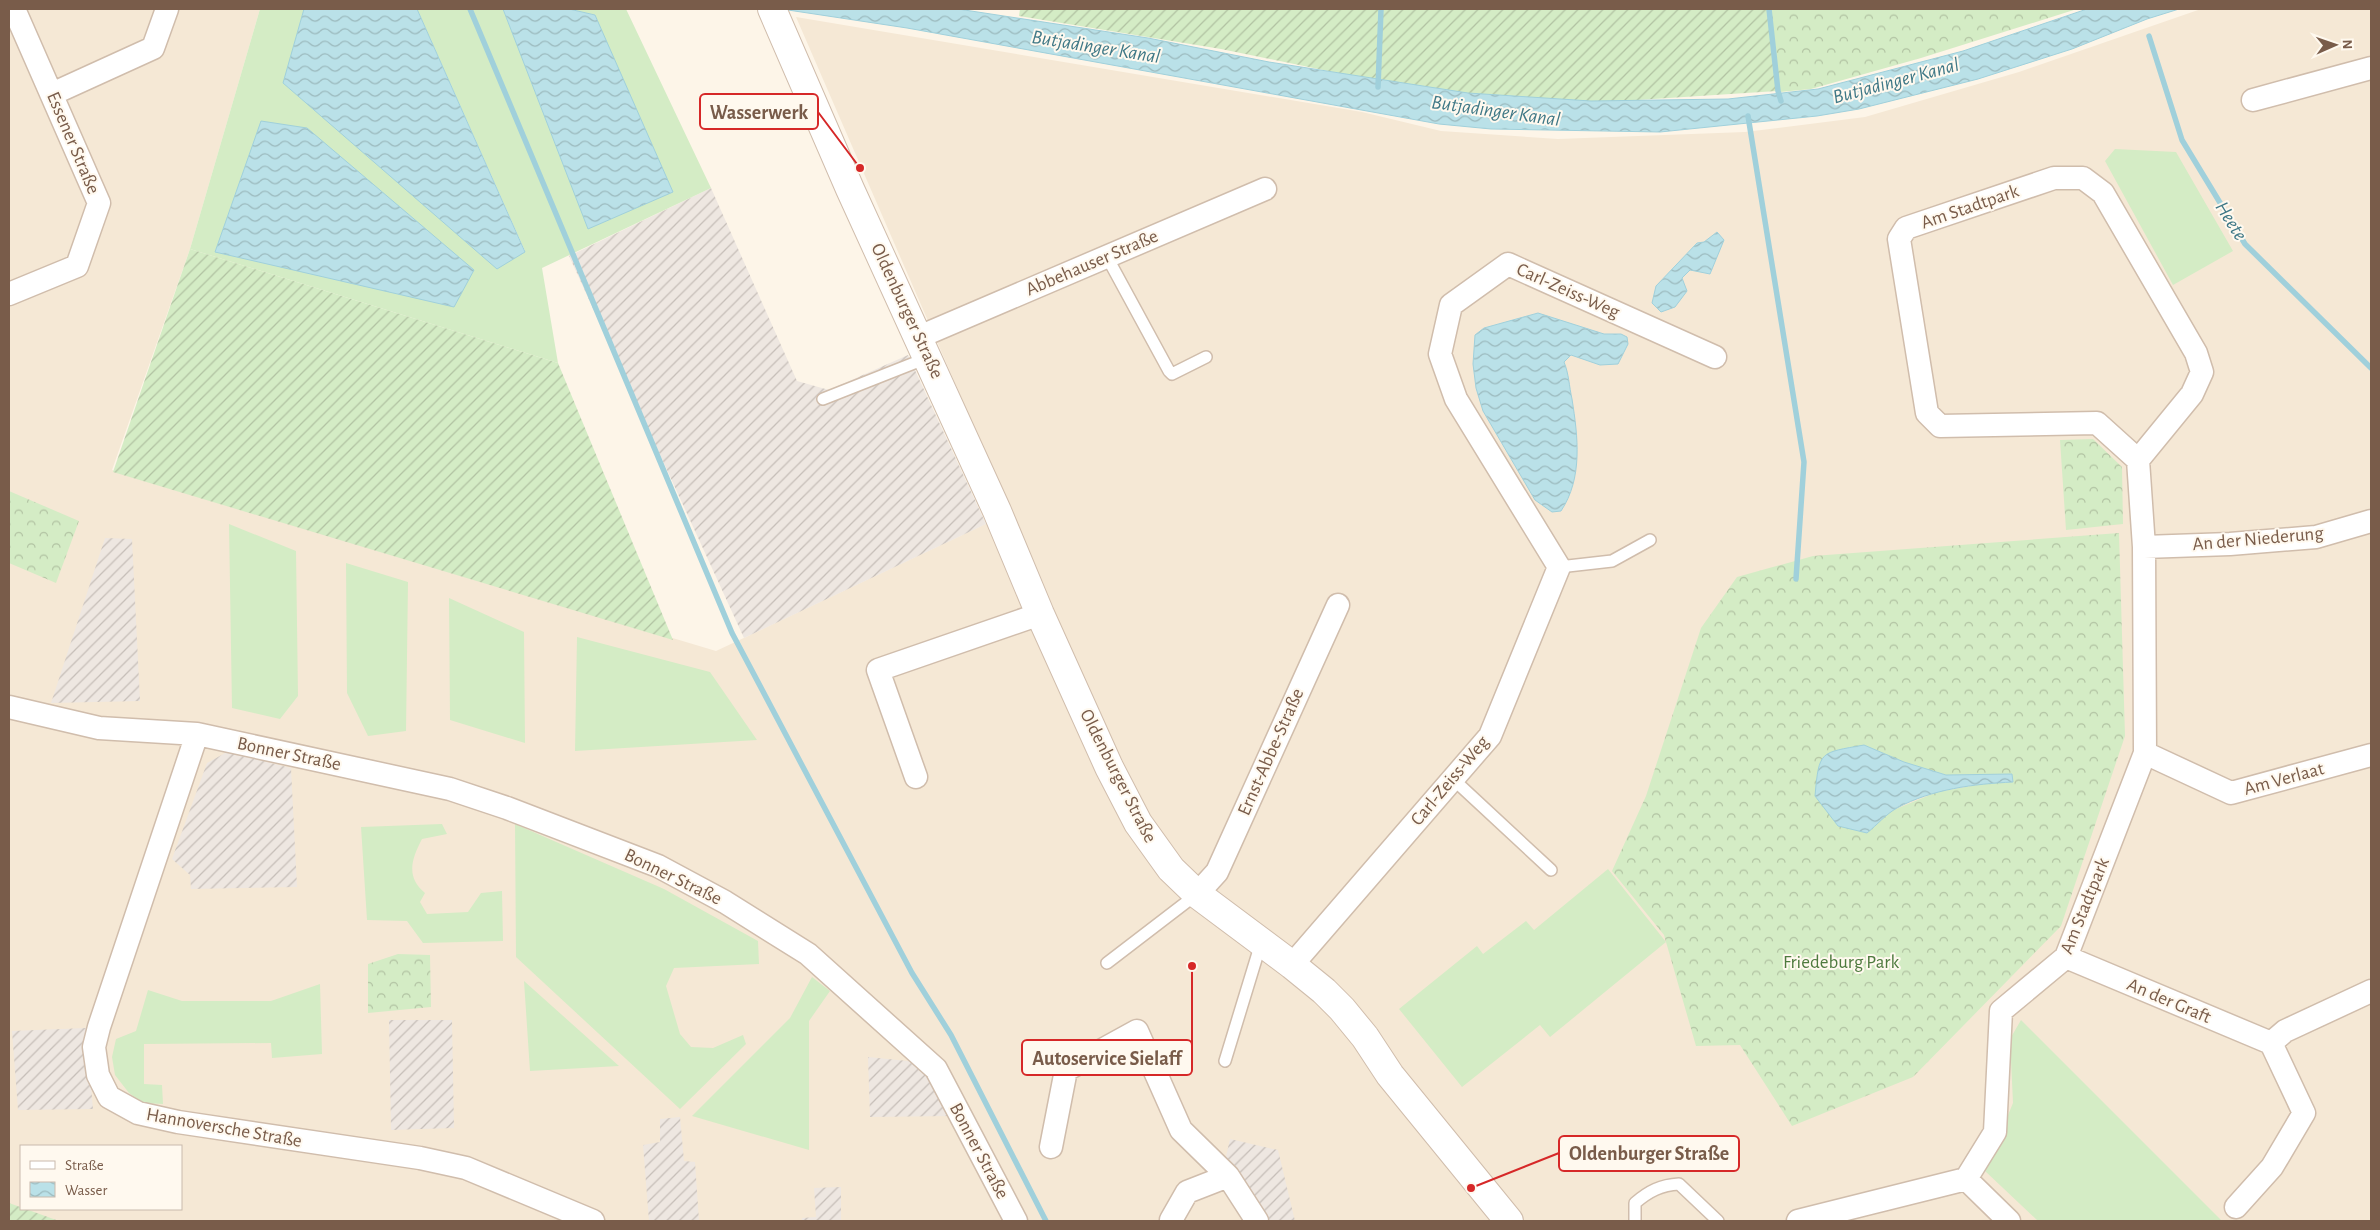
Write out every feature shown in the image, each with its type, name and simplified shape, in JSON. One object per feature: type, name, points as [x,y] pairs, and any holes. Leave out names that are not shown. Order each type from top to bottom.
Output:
[{"type":"street","name":"Essener Straße","points":[[9,294],[77,266],[99,203],[14,9]]},
{"type":"street","points":[[52,94],[152,48],[167,9]]},
{"type":"street","name":"Oldenburger Straße","points":[[774,14],[850,190],[924,347],[997,511],[1040,614],[1109,767],[1138,823],[1171,869],[1198,894],[1292,965],[1342,1008],[1365,1037],[1390,1075],[1509,1221]]},
{"type":"street","points":[[2253,100],[2371,68]]},
{"type":"street","name":"Am Stadtpark","points":[[1966,1178],[1995,1132],[2001,1011],[2066,958],[2145,753],[2144,547],[2138,460],[2192,394],[2202,372],[2196,353],[2103,194],[2083,178],[2054,178],[1906,228],[1899,239],[1921,382],[1927,413],[1940,426],[2059,422],[2097,423],[2138,460]]},
{"type":"street","name":"Abbehauser Straße","points":[[924,347],[1107,256],[1265,189]]},
{"type":"street","name":"Carl-Zeiss-Weg","points":[[1292,965],[1490,736],[1559,567],[1456,399],[1440,354],[1451,305],[1508,264],[1715,357]]},
{"type":"street","name":"An der Niederung","points":[[2144,547],[2230,544],[2316,537],[2371,521]]},
{"type":"street","name":"Ernst-Abbe-Straße","points":[[1198,894],[1217,872],[1338,606]]},
{"type":"street","points":[[916,777],[878,670],[1040,614]]},
{"type":"street","name":"Bonner Straße","points":[[9,707],[99,728],[197,734],[450,789],[508,808],[658,866],[725,902],[808,954],[936,1069],[1016,1221]]},
{"type":"street","name":"Hannoversche Straße","points":[[197,734],[99,1027],[94,1047],[98,1075],[109,1097],[138,1113],[178,1122],[420,1158],[466,1168],[593,1221]]},
{"type":"street","name":"Am Verlaat","points":[[2145,753],[2231,793],[2371,755]]},
{"type":"street","name":"An der Graft","points":[[2066,958],[2271,1043]]},
{"type":"street","points":[[2236,1207],[2272,1167],[2304,1113],[2271,1043],[2285,1031],[2371,991]]},
{"type":"street","points":[[1051,1147],[1066,1070],[1137,1031],[1181,1130],[1228,1176],[1257,1221]]},
{"type":"street","points":[[1171,1220],[1187,1192],[1228,1176]]},
{"type":"street","points":[[1798,1221],[1966,1178],[2010,1221]]},
{"type":"lane","points":[[1107,256],[1169,372],[1172,374],[1206,357]]},
{"type":"lane","points":[[823,400],[924,347]]},
{"type":"lane","points":[[1559,567],[1612,561],[1650,540]]},
{"type":"lane","points":[[1453,779],[1551,870]]},
{"type":"lane","points":[[1107,963],[1198,894]]},
{"type":"lane","points":[[1225,1061],[1260,942]]},
{"type":"lane","points":[[1635,1221],[1635,1203],[1648,1192],[1664,1185],[1679,1184],[1718,1221]]},
{"type":"shaded area","points":[[9,9],[260,9],[190,249],[112,470],[716,651],[1011,512],[796,17],[1362,112],[1441,131],[1558,139],[1745,132],[1865,117],[2019,72],[2201,9],[2371,9],[2371,1221],[9,1221]]},
{"type":"shaded area","points":[[711,188],[797,381],[829,390],[908,355],[986,524],[744,638],[569,256]]},
{"type":"shaded area","points":[[105,538],[132,539],[140,701],[51,703]]},
{"type":"shaded area","points":[[227,752],[291,768],[297,887],[191,889],[190,875],[172,859],[207,763]]},
{"type":"shaded area","points":[[389,1020],[452,1020],[454,1128],[391,1130]]},
{"type":"shaded area","points":[[86,1028],[93,1109],[18,1110],[12,1031]]},
{"type":"shaded area","points":[[868,1057],[918,1062],[952,1116],[870,1117]]},
{"type":"shaded area","points":[[680,1117],[684,1161],[695,1162],[699,1221],[649,1221],[643,1145],[660,1142],[660,1119]]},
{"type":"shaded area","points":[[1230,1139],[1278,1150],[1295,1221],[1258,1221],[1225,1161]]},
{"type":"shaded area","points":[[841,1187],[841,1221],[802,1221],[802,1218],[816,1217],[814,1188]]},
{"type":"green space","points":[[260,9],[304,9],[284,83],[525,251],[417,9],[503,9],[589,229],[595,15],[569,9],[626,9],[711,188],[542,268],[558,363],[190,249]]},
{"type":"green space","points":[[1020,9],[1767,9],[1777,91],[1560,105],[1420,90],[1221,49],[1019,16]]},
{"type":"green space","points":[[1771,9],[2077,9],[1921,58],[1811,89],[1780,92]]},
{"type":"green space","points":[[2115,149],[2176,152],[2233,251],[2173,285],[2105,161]]},
{"type":"green space","points":[[190,249],[558,363],[673,640],[113,472]]},
{"type":"green space","points":[[2093,439],[2122,467],[2123,524],[2066,530],[2060,440]]},
{"type":"green space","points":[[9,491],[79,521],[56,583],[9,563]]},
{"type":"green space","points":[[229,524],[296,551],[298,696],[280,719],[232,708]]},
{"type":"green space","name":"Friedeburg Park","points":[[2119,533],[2125,736],[2061,926],[1913,1077],[1792,1126],[1740,1045],[1696,1046],[1664,935],[1612,871],[1646,796],[1701,628],[1737,577],[1813,556]],"holes":[[[1864,745],[1904,762],[1946,775],[2012,774],[2013,782],[1988,783],[1937,792],[1896,809]]]},
{"type":"green space","points":[[346,563],[408,582],[406,731],[368,736],[347,693]]},
{"type":"green space","points":[[449,598],[524,632],[525,743],[450,720]]},
{"type":"green space","points":[[577,637],[710,672],[757,740],[575,751]]},
{"type":"green space","points":[[442,824],[447,834],[422,839],[413,861],[412,868],[415,881],[425,893],[420,902],[427,914],[468,912],[481,893],[502,891],[503,941],[423,943],[407,921],[367,920],[361,827]]},
{"type":"green space","points":[[515,824],[664,889],[758,941],[759,964],[674,968],[666,986],[680,1034],[691,1047],[713,1048],[743,1035],[746,1044],[680,1109],[516,957]]},
{"type":"green space","points":[[1608,869],[1666,942],[1550,1037],[1540,1025],[1462,1087],[1399,1009],[1477,946],[1483,954],[1526,921],[1534,930]]},
{"type":"green space","points":[[398,954],[430,955],[431,1007],[368,1013],[368,964]]},
{"type":"green space","points":[[812,977],[830,991],[809,1021],[809,1150],[692,1116],[790,1018]]},
{"type":"green space","points":[[524,981],[619,1066],[530,1071]]},
{"type":"green space","points":[[320,984],[322,1054],[272,1058],[271,1043],[144,1044],[144,1084],[162,1085],[163,1104],[143,1103],[129,1093],[115,1075],[112,1057],[116,1039],[136,1031],[148,990],[182,1001],[271,1001]]},
{"type":"green space","points":[[2021,1020],[2222,1221],[2038,1221],[1985,1171],[2013,1103],[2010,1039]]},
{"type":"green space","points":[[9,1203],[20,1207],[20,1210],[28,1210],[59,1221],[9,1221]]},
{"type":"water","points":[[304,9],[417,9],[525,252],[497,269],[283,83]]},
{"type":"water","points":[[503,9],[569,9],[595,15],[673,192],[588,229]]},
{"type":"water","name":"Butjadinger Kanal","points":[[742,9],[958,9],[1148,38],[1269,62],[1468,93],[1591,101],[1728,99],[1818,89],[1963,51],[2087,9],[2179,9],[2147,19],[2072,49],[1978,79],[1859,109],[1817,116],[1660,132],[1491,129],[1439,124],[907,28],[788,10]]},
{"type":"water","points":[[261,121],[307,128],[474,270],[454,307],[215,252]]},
{"type":"water","points":[[1717,232],[1724,240],[1710,274],[1690,270],[1682,278],[1687,291],[1675,307],[1661,312],[1652,303],[1656,286],[1697,243],[1704,242]]},
{"type":"water","points":[[1538,313],[1604,334],[1621,334],[1627,337],[1628,344],[1618,364],[1600,365],[1571,355],[1564,362],[1574,413],[1577,442],[1576,471],[1573,485],[1561,511],[1552,512],[1535,500],[1483,411],[1476,388],[1473,364],[1475,335],[1484,328]]},
{"type":"water","points":[[1864,745],[1904,762],[1946,775],[2012,774],[2013,782],[1968,786],[1924,796],[1893,810],[1867,833],[1838,826],[1815,796],[1818,770],[1825,756],[1830,753]]},
{"type":"waterway","points":[[470,9],[732,633],[912,973],[951,1035],[1046,1221]]},
{"type":"waterway","points":[[1378,87],[1381,9]]},
{"type":"waterway","points":[[1769,9],[1778,91],[1781,101]]},
{"type":"waterway","name":"Heete","points":[[2149,36],[2182,140],[2245,244],[2371,368]]},
{"type":"waterway","points":[[1748,116],[1804,462],[1796,579]]},
{"type":"place","name":"Wasserwerk","points":[[860,168]]},
{"type":"place","name":"Autoservice Sielaff","points":[[1192,966]]},
{"type":"place","name":"Oldenburger Straße","points":[[1471,1188]]}]
